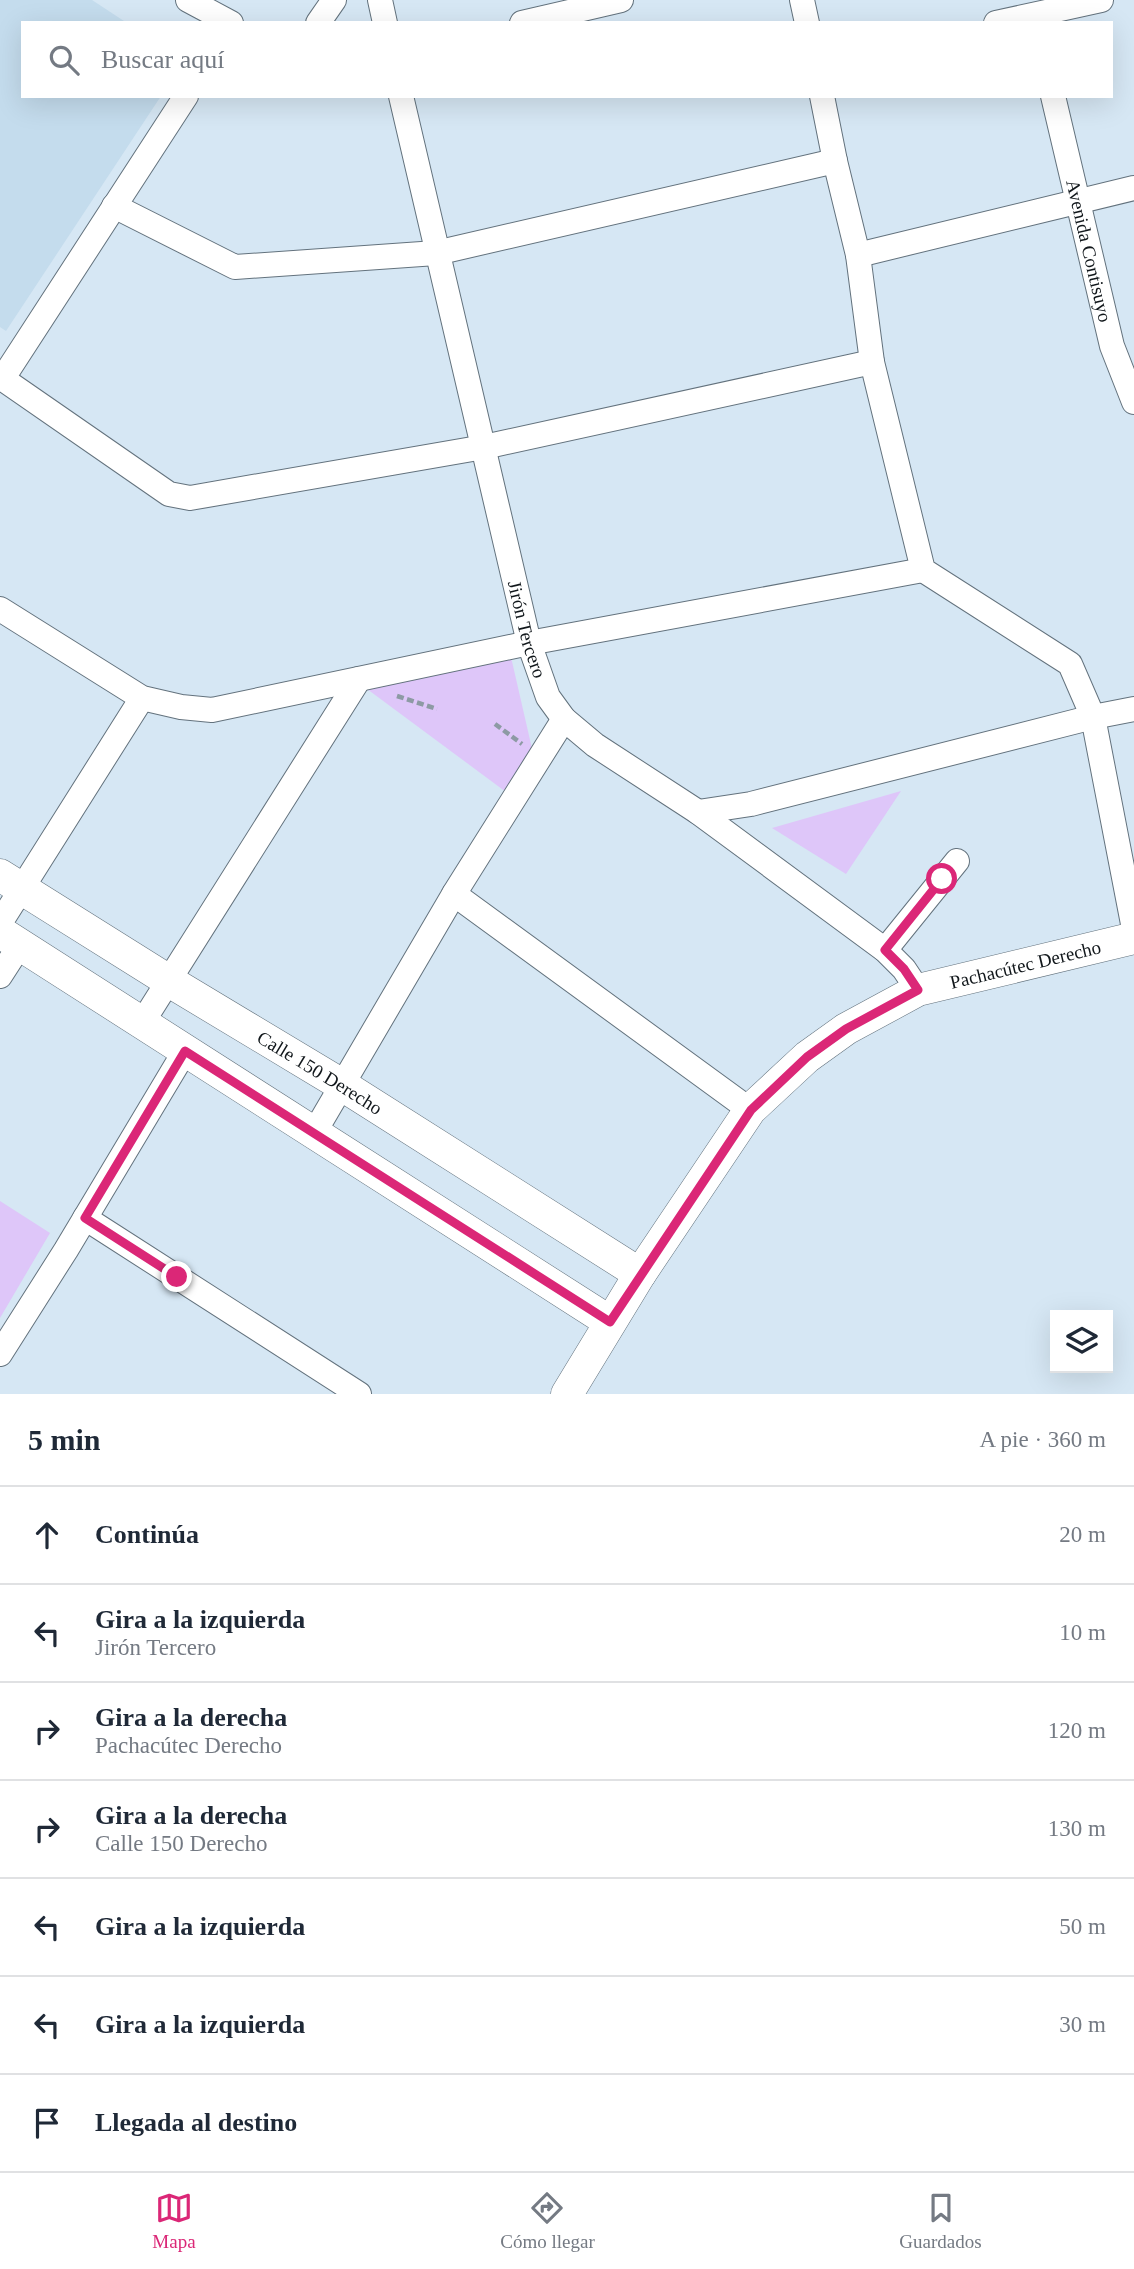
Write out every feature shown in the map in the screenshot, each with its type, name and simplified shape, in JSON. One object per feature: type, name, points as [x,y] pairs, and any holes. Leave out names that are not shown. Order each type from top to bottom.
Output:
[{"type":"street","points":[[188,0],[227,21]]},
{"type":"street","points":[[319,21],[334,0]]},
{"type":"street","points":[[380,0],[385,21]]},
{"type":"street","points":[[802,0],[807,21]]},
{"type":"street","points":[[1003,21],[1033,12],[1101,0]]},
{"type":"street","points":[[530,21],[612,1]]},
{"type":"street","points":[[185,98],[1,377],[169,494],[190,498],[485,447],[872,362]]},
{"type":"street","name":"Jirón Tercero","points":[[401,98],[529,643],[548,697],[564,719],[595,745],[698,812],[885,950],[904,969],[918,990]]},
{"type":"street","points":[[822,98],[858,255],[872,362],[923,570]]},
{"type":"street","name":"Avenida Contisuyo","points":[[1052,98],[1112,346],[1134,402]]},
{"type":"street","points":[[114,206],[235,267],[436,253],[835,161]]},
{"type":"street","points":[[858,255],[1134,188]]},
{"type":"street","points":[[0,609],[142,698],[181,707],[212,710],[529,643],[923,570],[1070,664],[1093,717],[1134,929]]},
{"type":"street","points":[[142,1023],[359,679]]},
{"type":"street","points":[[0,976],[7,934],[11,881],[142,698]]},
{"type":"street","points":[[698,812],[751,804],[1093,717],[1134,709]]},
{"type":"street","points":[[314,1133],[454,894],[564,719]]},
{"type":"street","points":[[885,950],[957,861]]},
{"type":"street","name":"Calle 150 Derecho","points":[[11,881],[169,981],[342,1085],[640,1274]]},
{"type":"street","points":[[454,894],[751,1110]]},
{"type":"street","points":[[7,934],[610,1322]]},
{"type":"street","name":"Pachacútec Derecho","points":[[567,1394],[640,1274],[751,1110],[807,1057],[836,1036],[918,990],[1134,938]]},
{"type":"street","points":[[0,1354],[185,1051]]},
{"type":"street","points":[[85,1218],[359,1394]]},
{"type":"path","points":[[495,724],[523,745]]},
{"type":"shaded area","points":[[0,0],[92,0],[124,21],[21,21],[21,98],[160,98],[6,331],[0,327]]},
{"type":"shaded area","points":[[511,657],[533,753],[506,792],[363,686]]},
{"type":"shaded area","points":[[901,791],[846,874],[772,828]]},
{"type":"shaded area","points":[[0,1201],[50,1233],[0,1318]]},
{"type":"route","points":[[177,1277],[85,1218],[185,1051],[610,1322],[751,1110],[807,1057],[846,1029],[918,990],[904,969],[885,950],[942,879]]}]
